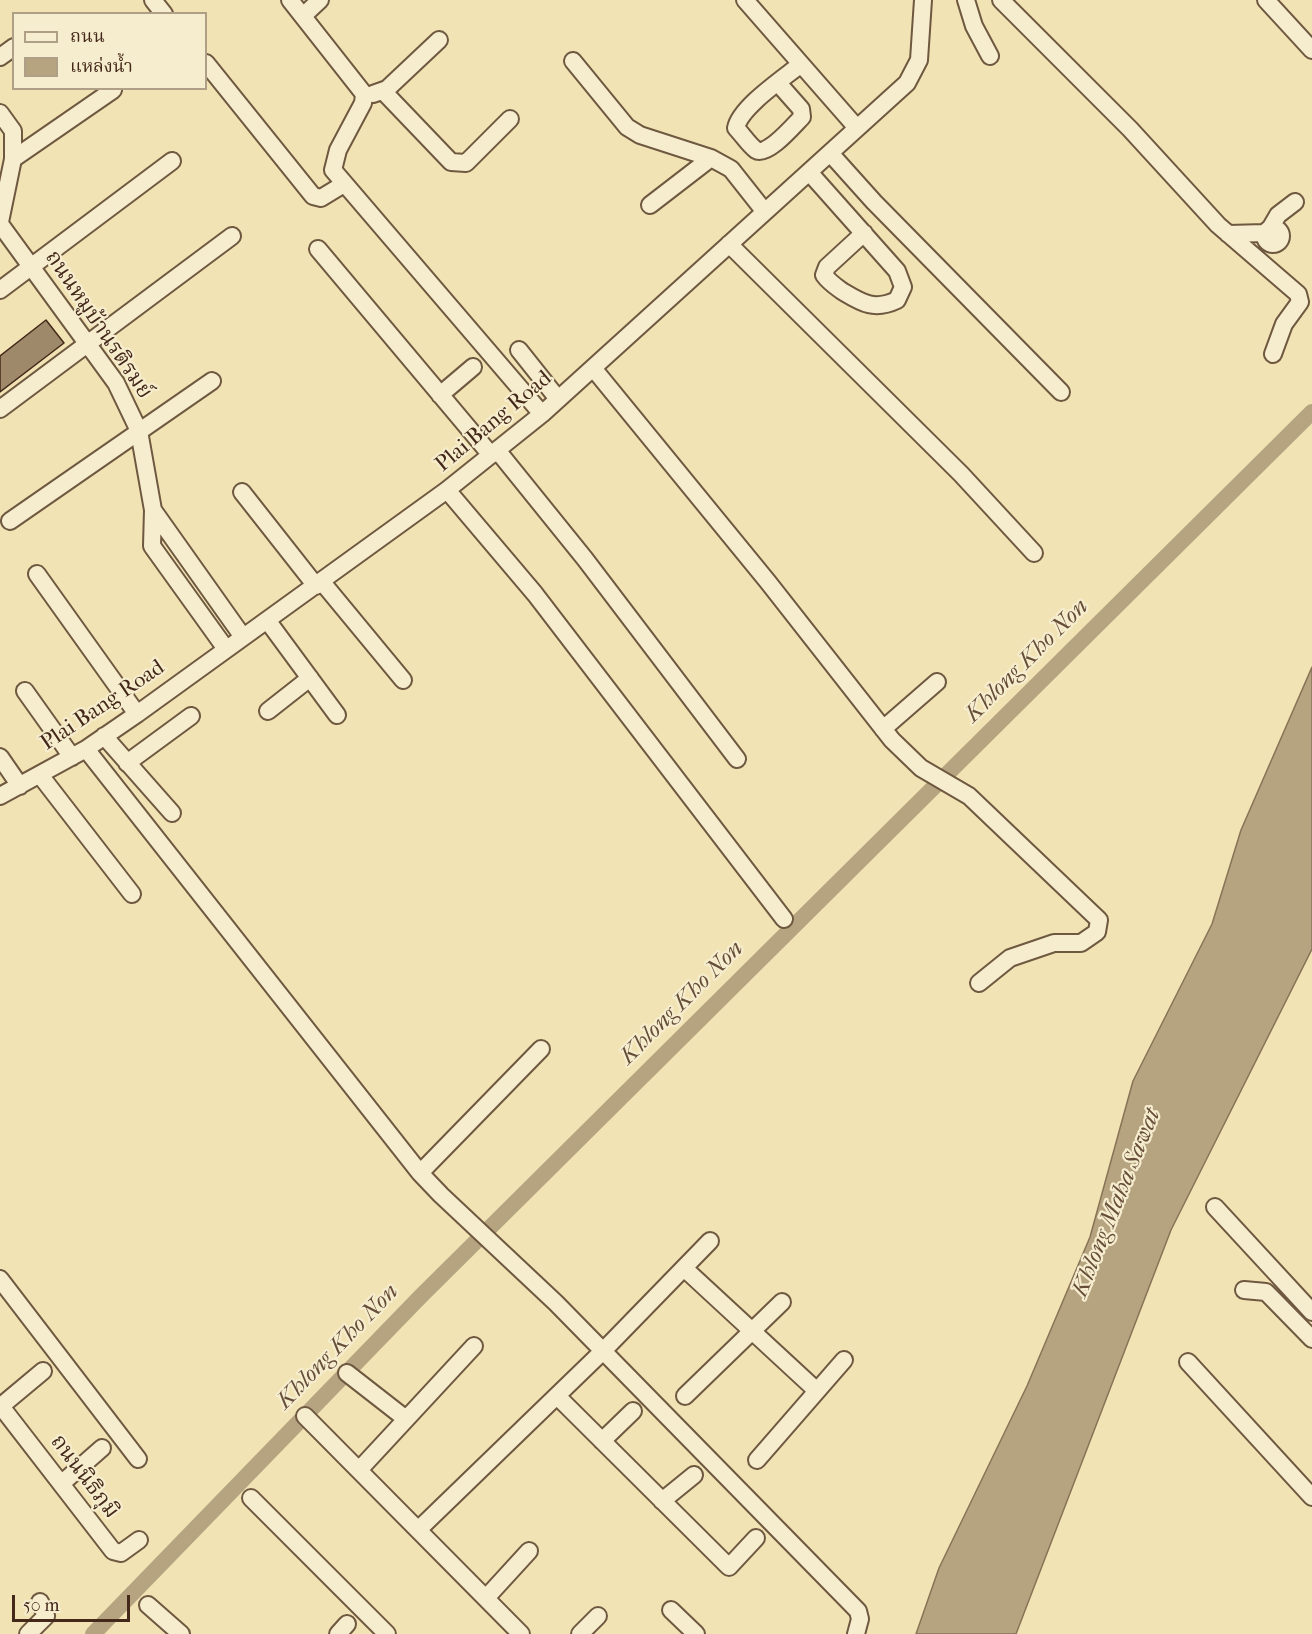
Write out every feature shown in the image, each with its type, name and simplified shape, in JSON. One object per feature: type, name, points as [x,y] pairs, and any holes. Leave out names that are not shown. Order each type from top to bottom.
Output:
[{"type":"street","points":[[153,0],[162,12]]},
{"type":"street","points":[[290,0],[364,94],[363,103],[336,158],[333,170],[542,414]]},
{"type":"street","points":[[303,16],[320,0]]},
{"type":"street","points":[[745,0],[857,128]]},
{"type":"street","name":"Plai Bang Road","points":[[0,796],[79,753],[137,714],[447,490],[542,414],[907,83],[919,60],[923,0]]},
{"type":"street","points":[[966,0],[974,26],[990,56]]},
{"type":"street","points":[[1001,0],[1228,234],[1299,294],[1300,302],[1284,324],[1273,354]]},
{"type":"street","points":[[1266,0],[1312,50]]},
{"type":"street","points":[[364,94],[383,91],[440,40]]},
{"type":"street","points":[[573,62],[627,127],[640,135],[711,158],[731,169],[765,212]]},
{"type":"street","points":[[207,64],[313,196],[321,198],[344,184]]},
{"type":"street","points":[[778,83],[801,64]]},
{"type":"street","points":[[14,159],[113,90]]},
{"type":"street","points":[[383,91],[451,162],[466,163],[510,119]]},
{"type":"street","name":"ถนนหมูบ้านรติรมย์","points":[[0,113],[13,131],[14,159],[0,223],[116,383],[139,431],[153,510],[152,546],[226,649]]},
{"type":"street","points":[[830,153],[874,202],[1061,392]]},
{"type":"street","points":[[650,205],[711,158]]},
{"type":"street","points":[[0,290],[172,161]]},
{"type":"street","points":[[809,172],[864,233],[897,271],[903,287],[897,300],[886,305],[865,305],[828,281],[824,274],[827,267],[864,233]]},
{"type":"street","points":[[1228,234],[1268,230],[1278,215],[1295,202]]},
{"type":"street","points":[[0,409],[232,236]]},
{"type":"street","points":[[729,244],[961,474],[1034,554]]},
{"type":"street","points":[[318,249],[440,395],[494,453],[585,559],[737,759]]},
{"type":"street","points":[[519,350],[558,399]]},
{"type":"street","points":[[440,395],[473,367]]},
{"type":"street","points":[[593,368],[768,582],[883,729],[905,753],[932,776],[954,786],[1011,834],[1099,920],[1100,926],[1097,932],[1081,943],[1054,943],[1010,958],[979,983]]},
{"type":"street","points":[[10,521],[213,381]]},
{"type":"street","points":[[447,490],[535,594],[784,919]]},
{"type":"street","points":[[242,492],[403,680]]},
{"type":"street","points":[[153,510],[243,637]]},
{"type":"street","points":[[37,574],[137,714]]},
{"type":"street","points":[[267,620],[337,716]]},
{"type":"street","points":[[268,711],[310,678]]},
{"type":"street","points":[[883,729],[937,682]]},
{"type":"street","points":[[25,691],[79,753],[420,1173],[603,1351],[858,1611],[860,1619],[856,1634]]},
{"type":"street","points":[[127,763],[191,716]]},
{"type":"street","points":[[104,736],[171,813]]},
{"type":"street","points":[[0,757],[20,786]]},
{"type":"street","points":[[40,775],[132,894]]},
{"type":"street","points":[[420,1173],[541,1049]]},
{"type":"street","points":[[1215,1207],[1312,1312]]},
{"type":"street","points":[[418,1530],[603,1351],[710,1241]]},
{"type":"street","points":[[684,1268],[816,1390]]},
{"type":"street","points":[[0,1279],[138,1459]]},
{"type":"street","points":[[1244,1290],[1266,1292],[1312,1339]]},
{"type":"street","points":[[685,1396],[782,1302]]},
{"type":"street","points":[[358,1470],[474,1346]]},
{"type":"street","points":[[756,1460],[844,1360]]},
{"type":"street","points":[[1188,1362],[1312,1497]]},
{"type":"street","points":[[0,1405],[43,1371]]},
{"type":"street","points":[[347,1373],[406,1419]]},
{"type":"street","points":[[556,1396],[729,1568],[756,1538]]},
{"type":"street","name":"ถนนนิธิภุมิ","points":[[0,1405],[112,1551],[121,1554],[139,1540]]},
{"type":"street","points":[[602,1441],[633,1411]]},
{"type":"street","points":[[305,1416],[521,1634]]},
{"type":"street","points":[[61,1484],[102,1448]]},
{"type":"street","points":[[662,1501],[694,1475]]},
{"type":"street","points":[[251,1498],[387,1634]]},
{"type":"street","points":[[486,1598],[529,1551]]},
{"type":"street","points":[[28,1634],[46,1616],[40,1602]]},
{"type":"street","points":[[148,1605],[181,1634]]},
{"type":"street","points":[[671,1610],[696,1634]]},
{"type":"street","points":[[580,1634],[598,1616]]},
{"type":"water","name":"Khlong Maha Sawat","points":[[1312,667],[1312,949],[1171,1230],[1016,1634],[916,1634],[939,1568],[1027,1386],[1090,1237],[1133,1081],[1212,924],[1241,830]]},
{"type":"building","points":[[46,320],[64,343],[0,392],[0,356]]},
{"type":"waterway","name":"Khlong Kho Non","points":[[93,1634],[421,1296],[1312,412]]}]
